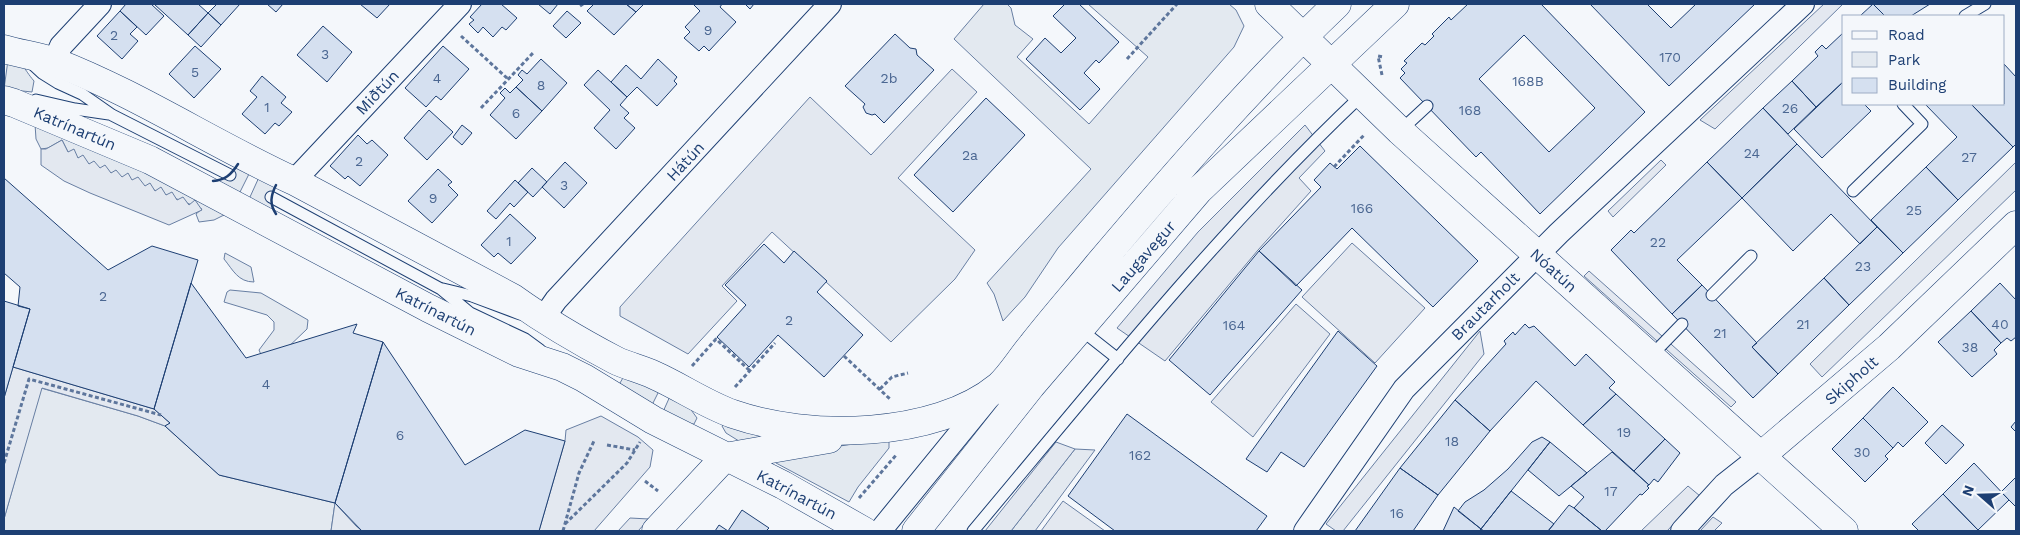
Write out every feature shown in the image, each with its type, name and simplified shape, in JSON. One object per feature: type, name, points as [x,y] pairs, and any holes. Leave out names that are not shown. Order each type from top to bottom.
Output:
[{"type":"main road","name":"Nóatún","points":[[1269,4],[1400,131],[1650,357],[1762,455],[1844,531]]},
{"type":"main road","name":"Laugavegur","points":[[916,531],[1069,321],[1209,136],[1337,4]]},
{"type":"main road","name":"Laugavegur","points":[[1000,385],[1069,321],[1199,190],[1395,4]]},
{"type":"main road","points":[[13,52],[54,62],[124,94],[259,165],[294,181],[513,298],[542,320],[617,361],[669,382],[733,414],[764,422],[855,432]]},
{"type":"main road","name":"Katrínartún","points":[[9,102],[150,160],[428,308],[519,353],[562,367],[584,378],[653,420],[783,485],[864,531]]},
{"type":"main road","name":"Skipholt","points":[[1762,455],[1889,347],[2016,225]]},
{"type":"main road","points":[[656,531],[725,457],[817,443],[855,432],[918,423],[946,415],[974,402],[1000,385]]},
{"type":"main road","points":[[694,396],[708,415],[720,437],[725,457]]},
{"type":"street","points":[[54,62],[61,46],[100,4]]},
{"type":"street","name":"Miðtún","points":[[294,181],[460,4]]},
{"type":"street","name":"Hátún","points":[[542,320],[556,300],[830,4]]},
{"type":"street","name":"Brautarholt","points":[[1305,531],[1404,389],[1537,254],[1803,4]]},
{"type":"street","name":"Laugavegur","points":[[880,531],[1000,385]]},
{"type":"street","name":"Skipholt","points":[[1682,531],[1724,486],[1762,455]]},
{"type":"lane","points":[[1967,15],[1985,4]]},
{"type":"lane","points":[[13,52],[58,84],[82,94],[112,114],[230,175]]},
{"type":"lane","points":[[973,531],[1118,359],[1264,192],[1362,95]]},
{"type":"lane","points":[[9,102],[38,100],[75,109],[112,114]]},
{"type":"lane","points":[[1853,191],[1922,124],[1905,105]]},
{"type":"lane","points":[[1400,131],[1427,106]]},
{"type":"lane","points":[[271,197],[441,289],[470,313],[525,338],[562,367]]},
{"type":"lane","points":[[1712,295],[1752,256]]},
{"type":"lane","points":[[441,289],[472,296],[511,312],[542,320]]},
{"type":"lane","points":[[1069,321],[1118,359]]},
{"type":"lane","points":[[1650,357],[1682,324]]},
{"type":"path","points":[[1127,58],[1177,4]]},
{"type":"path","points":[[444,20],[508,79]]},
{"type":"path","points":[[481,108],[533,53]]},
{"type":"path","points":[[1334,166],[1366,134]]},
{"type":"path","points":[[690,368],[716,339],[750,371]]},
{"type":"path","points":[[733,389],[775,343]]},
{"type":"path","points":[[844,356],[892,400],[894,409]]},
{"type":"path","points":[[880,389],[892,377],[908,373]]},
{"type":"path","points":[[4,463],[29,379],[161,416]]},
{"type":"path","points":[[565,524],[627,463],[644,436]]},
{"type":"path","points":[[563,531],[579,473],[594,441]]},
{"type":"path","points":[[606,445],[635,450]]},
{"type":"path","points":[[855,504],[883,468]]},
{"type":"path","points":[[644,481],[662,495]]},
{"type":"green space","points":[[984,4],[1007,4],[1011,8],[1015,25],[1033,39],[1017,57],[1089,124],[1148,57],[1088,4],[1229,4],[1236,10],[1244,26],[1234,47],[1058,248],[1025,297],[1003,321],[994,294],[987,283],[1091,169],[954,39]]},
{"type":"green space","points":[[8,60],[19,64],[26,70],[34,81],[32,92],[4,89]]},
{"type":"green space","points":[[35,124],[85,140],[226,214],[214,220],[199,222],[196,214],[202,209],[89,164],[68,152],[62,140],[48,148],[41,149],[36,139]]},
{"type":"green space","points":[[238,164],[251,170],[236,200],[211,181],[227,177]]},
{"type":"green space","points":[[260,175],[276,184],[272,200],[277,215],[247,207]]},
{"type":"green space","points":[[225,253],[251,267],[254,282],[244,280],[236,275],[224,259]]},
{"type":"green space","points":[[230,290],[261,293],[308,320],[307,329],[283,352],[262,357],[259,350],[274,330],[274,322],[267,315],[224,302],[227,292]]},
{"type":"green space","points":[[624,376],[660,389],[650,409],[624,391],[620,383]]},
{"type":"green space","points":[[41,388],[138,416],[165,426],[219,475],[335,503],[331,531],[4,531],[4,519]]},
{"type":"green space","points":[[671,394],[689,407],[697,418],[694,424],[687,425],[662,414]]},
{"type":"green space","points":[[725,422],[769,432],[769,440],[747,446],[726,433],[722,426]]},
{"type":"green space","points":[[889,439],[889,448],[858,487],[849,502],[770,458],[776,455]]},
{"type":"green space","points":[[1075,449],[1095,450],[1035,531],[1011,531]]},
{"type":"shaded area","points":[[1824,4],[1843,4],[1715,129],[1700,120]]},
{"type":"shaded area","points":[[952,69],[977,92],[898,178],[975,250],[955,279],[891,342],[772,232],[722,286],[737,301],[688,354],[620,316],[620,307],[810,97],[871,155]]},
{"type":"shaded area","points":[[1305,125],[1325,151],[1299,178],[1311,191],[1258,250],[1165,361],[1117,328],[1198,232]]},
{"type":"shaded area","points":[[62,140],[68,152],[74,149],[78,158],[83,155],[89,164],[94,161],[100,168],[105,165],[111,173],[116,170],[122,177],[128,173],[132,180],[138,177],[145,186],[150,183],[155,191],[161,187],[166,195],[172,192],[177,200],[183,197],[189,205],[195,200],[202,210],[169,225],[64,181],[41,165],[41,149],[46,149]]},
{"type":"shaded area","points":[[1661,160],[1666,165],[1613,217],[1608,211]]},
{"type":"shaded area","points":[[2016,162],[2016,190],[1822,377],[1810,364]]},
{"type":"shaded area","points":[[1352,243],[1425,308],[1375,363],[1302,297]]},
{"type":"shaded area","points":[[1589,271],[1736,402],[1731,407],[1584,276]]},
{"type":"shaded area","points":[[1296,304],[1330,334],[1253,437],[1211,402]]},
{"type":"shaded area","points":[[1480,331],[1484,354],[1343,531],[1336,531],[1326,524]]},
{"type":"shaded area","points":[[13,367],[154,409],[170,423],[165,426],[138,416],[42,388],[4,519],[4,398]]},
{"type":"shaded area","points":[[601,416],[638,437],[653,450],[650,467],[594,531],[539,531],[565,441],[566,430]]},
{"type":"shaded area","points":[[1056,442],[1075,449],[1011,531],[985,531]]},
{"type":"shaded area","points":[[1688,486],[1700,496],[1667,531],[1641,531]]},
{"type":"shaded area","points":[[1063,501],[1105,531],[1041,531]]},
{"type":"shaded area","points":[[335,503],[356,526],[362,531],[331,531]]},
{"type":"shaded area","points":[[1713,517],[1722,523],[1714,531],[1700,531]]},
{"type":"shaded area","points":[[630,518],[649,519],[638,531],[618,531]]},
{"type":"building","points":[[126,4],[151,4],[164,16],[146,35],[120,11]]},
{"type":"building","points":[[154,4],[198,4],[208,13],[188,35]]},
{"type":"building","points":[[217,4],[240,4],[221,25],[208,13]]},
{"type":"building","points":[[267,4],[283,4],[276,12]]},
{"type":"building","points":[[360,4],[390,4],[377,18]]},
{"type":"building","points":[[482,4],[501,4],[517,18],[506,30],[502,27],[493,37],[483,27],[478,33],[469,24],[474,20],[470,17]]},
{"type":"building","points":[[538,4],[558,4],[550,14]]},
{"type":"building","points":[[594,4],[626,4],[636,12],[614,35],[587,11]]},
{"type":"building","points":[[626,4],[644,4],[636,12]]},
{"type":"building","points":[[693,4],[722,4],[720,7],[736,22],[709,51],[704,46],[699,51],[684,38],[690,32],[685,27],[700,11]]},
{"type":"building","points":[[745,4],[754,4],[750,9]]},
{"type":"building","points":[[1065,4],[1079,4],[1119,42],[1099,63],[1096,60],[1084,73],[1100,89],[1080,110],[1026,59],[1045,38],[1061,53],[1076,38],[1053,16]]},
{"type":"building","points":[[1468,4],[1541,4],[1645,112],[1540,214],[1481,152],[1476,157],[1400,78],[1405,73],[1401,69],[1407,63],[1404,61],[1422,43],[1425,45],[1434,36],[1432,34],[1449,17],[1451,20]],"holes":[[[1524,35],[1595,108],[1549,152],[1479,79]]]},
{"type":"building","points":[[1590,4],[1647,4],[1671,28],[1696,4],[1755,4],[1669,86]]},
{"type":"building","points":[[1873,4],[1930,4],[1913,15],[1884,15]]},
{"type":"building","points":[[1873,4],[1884,15],[1861,15]]},
{"type":"building","points":[[120,11],[137,27],[130,34],[138,41],[122,59],[97,36]]},
{"type":"building","points":[[567,11],[581,23],[566,38],[553,26]]},
{"type":"building","points":[[208,13],[221,25],[201,47],[188,35]]},
{"type":"building","points":[[323,26],[352,52],[327,82],[297,55]]},
{"type":"building","points":[[895,34],[910,48],[916,49],[917,55],[934,70],[884,123],[875,114],[866,113],[863,107],[865,104],[845,86]]},
{"type":"building","points":[[1842,34],[1842,83],[1816,107],[1792,81],[1818,56],[1815,52],[1822,45],[1826,49]]},
{"type":"building","points":[[195,46],[221,69],[194,98],[169,74]]},
{"type":"building","points":[[443,46],[469,69],[441,100],[436,96],[426,107],[405,88]]},
{"type":"building","points":[[541,59],[567,83],[542,111],[516,87],[523,80],[518,75],[522,70],[527,74]]},
{"type":"building","points":[[658,59],[677,77],[674,81],[677,84],[657,106],[637,87],[627,97],[611,82],[626,65],[641,79]]},
{"type":"building","points":[[2005,65],[2016,77],[2016,144],[2013,147],[1972,105],[2005,105]]},
{"type":"building","points":[[598,70],[627,97],[620,105],[629,113],[624,118],[635,128],[616,149],[594,128],[610,110],[584,85]]},
{"type":"building","points":[[262,76],[286,97],[281,103],[292,112],[279,126],[275,123],[265,134],[242,114],[257,97],[250,91]]},
{"type":"building","points":[[1792,81],[1816,107],[1788,134],[1763,108]]},
{"type":"building","points":[[1842,83],[1842,105],[1865,105],[1871,111],[1822,158],[1794,129]]},
{"type":"building","points":[[516,87],[542,111],[516,139],[490,115],[505,98],[500,93],[505,88],[510,93]]},
{"type":"building","points":[[986,98],[1025,135],[953,212],[914,175]]},
{"type":"building","points":[[1926,105],[1972,105],[2013,147],[1958,200],[1926,167],[1957,137]]},
{"type":"building","points":[[1763,108],[1797,144],[1742,198],[1707,162]]},
{"type":"building","points":[[429,110],[453,132],[427,160],[404,138]]},
{"type":"building","points":[[462,125],[472,133],[462,145],[453,137]]},
{"type":"building","points":[[358,135],[367,144],[372,140],[388,155],[360,186],[348,176],[345,179],[330,166]]},
{"type":"building","points":[[1797,144],[1877,227],[1860,244],[1831,214],[1793,251],[1742,198]]},
{"type":"building","points":[[1360,146],[1478,261],[1433,307],[1352,228],[1296,286],[1259,251],[1321,187],[1314,180],[1330,163],[1337,169]]},
{"type":"building","points":[[565,162],[587,183],[564,208],[542,187]]},
{"type":"building","points":[[1707,162],[1742,198],[1677,260],[1702,285],[1672,314],[1611,250],[1631,230],[1634,233]]},
{"type":"building","points":[[1926,167],[1958,200],[1903,253],[1871,220]]},
{"type":"building","points":[[532,168],[547,182],[533,197],[518,183]]},
{"type":"building","points":[[438,169],[452,182],[448,185],[458,195],[432,223],[408,201]]},
{"type":"building","points":[[4,178],[108,270],[152,246],[198,260],[154,409],[13,367],[30,309],[18,306],[20,287],[4,273]]},
{"type":"building","points":[[515,180],[528,192],[514,207],[510,203],[496,219],[487,211]]},
{"type":"building","points":[[510,214],[536,238],[511,264],[498,253],[494,257],[481,245]]},
{"type":"building","points":[[1877,227],[1903,253],[1849,305],[1824,278]]},
{"type":"building","points":[[764,244],[784,263],[794,251],[827,281],[817,292],[863,335],[824,377],[778,335],[749,367],[717,337],[746,305],[725,285]]},
{"type":"building","points":[[1259,251],[1302,290],[1210,395],[1169,360]]},
{"type":"building","points":[[1824,278],[1849,305],[1778,374],[1752,347]]},
{"type":"building","points":[[191,283],[246,358],[357,324],[353,333],[383,342],[335,503],[219,475],[165,426],[170,423],[154,409]]},
{"type":"building","points":[[2000,283],[2016,300],[2016,337],[2011,341],[2007,338],[2001,343],[1971,311]]},
{"type":"building","points":[[1702,285],[1757,343],[1752,347],[1778,374],[1753,398],[1672,314]]},
{"type":"building","points":[[4,301],[30,309],[4,398]]},
{"type":"building","points":[[1971,311],[2001,343],[1994,350],[1997,354],[1972,377],[1938,342]]},
{"type":"building","points":[[1525,324],[1529,328],[1534,326],[1575,366],[1586,354],[1615,382],[1609,388],[1616,394],[1583,425],[1536,381],[1490,431],[1455,400],[1506,344],[1504,341],[1513,332],[1515,335]]},
{"type":"building","points":[[1338,331],[1377,366],[1304,467],[1281,452],[1267,472],[1246,459]]},
{"type":"building","points":[[383,342],[465,465],[525,430],[565,441],[539,531],[362,531],[335,503]]},
{"type":"building","points":[[1893,387],[1928,422],[1903,447],[1898,442],[1893,448],[1863,418]]},
{"type":"building","points":[[1616,394],[1665,439],[1634,471],[1583,425]]},
{"type":"building","points":[[1455,400],[1490,431],[1438,495],[1400,468]]},
{"type":"building","points":[[1127,414],[1267,516],[1256,531],[1115,531],[1068,496]]},
{"type":"building","points":[[1863,418],[1893,448],[1885,456],[1888,459],[1865,482],[1832,449]]},
{"type":"building","points":[[2016,421],[2016,432],[2011,427]]},
{"type":"building","points":[[1942,425],[1964,445],[1946,464],[1925,443]]},
{"type":"building","points":[[1542,437],[1550,442],[1481,529],[1458,511],[1465,502],[1484,490],[1508,469],[1532,442]]},
{"type":"building","points":[[1665,439],[1680,453],[1658,482],[1654,479],[1649,485],[1634,471]]},
{"type":"building","points":[[1550,442],[1587,473],[1559,496],[1528,470]]},
{"type":"building","points":[[1612,452],[1649,485],[1647,486],[1649,488],[1642,495],[1640,494],[1605,531],[1602,531],[1574,508],[1584,497],[1571,486]]},
{"type":"building","points":[[1974,463],[2009,500],[1978,530],[1943,494]]},
{"type":"building","points":[[1400,468],[1438,495],[1413,531],[1355,531]]},
{"type":"building","points":[[2016,477],[2016,507],[2001,492]]},
{"type":"building","points":[[1511,491],[1554,524],[1548,531],[1484,531],[1481,529]]},
{"type":"building","points":[[1943,494],[1977,531],[1919,531],[1912,524]]},
{"type":"building","points":[[1569,505],[1574,508],[1602,531],[1548,531]]},
{"type":"building","points":[[1454,507],[1481,529],[1479,531],[1443,531]]},
{"type":"building","points":[[742,510],[769,528],[766,531],[728,531]]},
{"type":"building","points":[[719,525],[728,531],[715,531]]},
{"type":"wall","points":[[213,181],[227,176],[238,164]]},
{"type":"wall","points":[[276,185],[272,200],[272,207],[276,214]]}]
